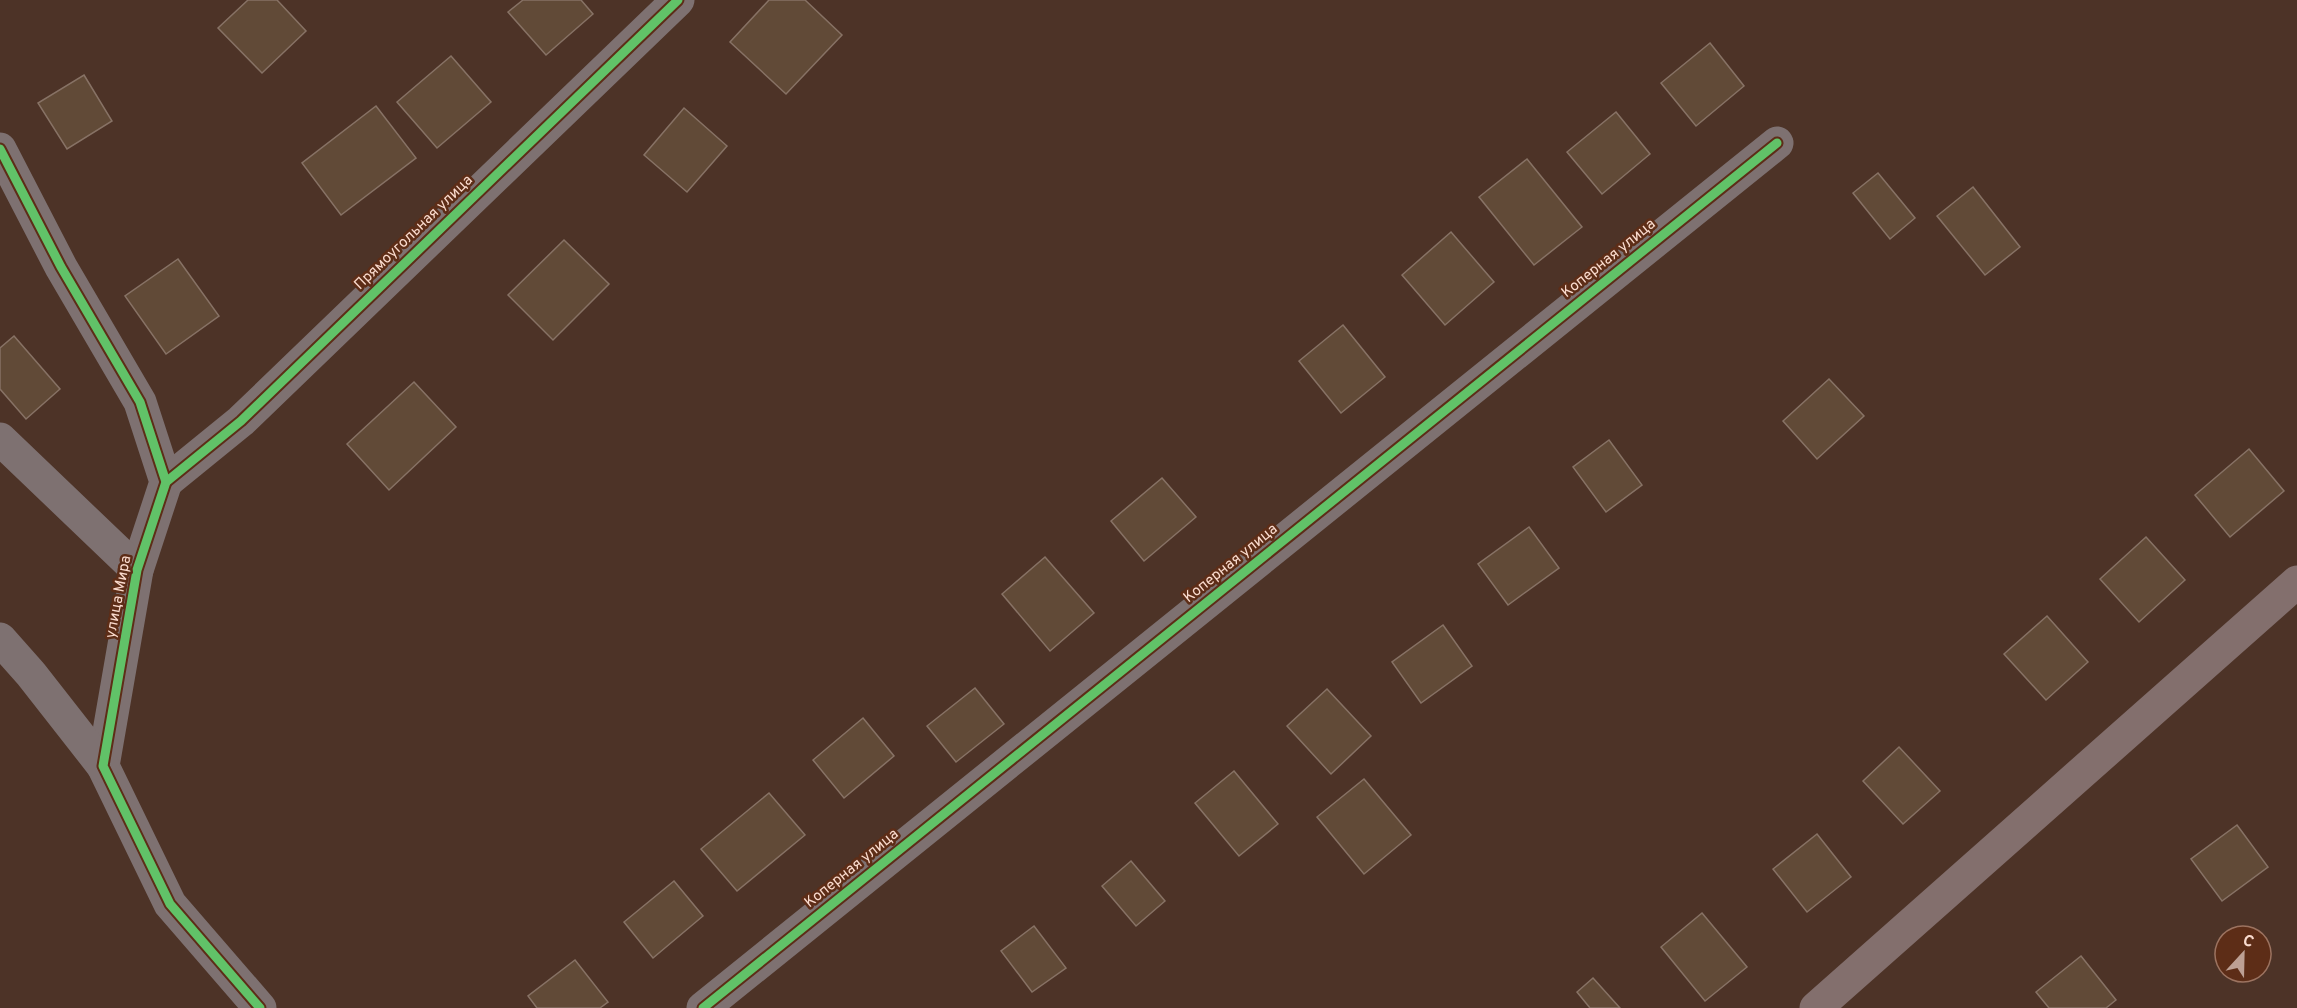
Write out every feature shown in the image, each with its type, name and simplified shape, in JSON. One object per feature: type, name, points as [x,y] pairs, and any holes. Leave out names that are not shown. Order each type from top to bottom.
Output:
[{"type":"main road","points":[[1816,1008],[2297,582]]},
{"type":"street","name":"Прямоугольная улица","points":[[166,482],[241,421],[678,0]]},
{"type":"street","name":"Коперная улица","points":[[703,1008],[1778,143]]},
{"type":"street","points":[[0,149],[61,267],[140,402],[166,482]]},
{"type":"street","points":[[0,439],[137,570]]},
{"type":"street","name":"улица Мира","points":[[103,766],[137,570],[166,482]]},
{"type":"street","points":[[0,639],[103,766],[170,904],[260,1008]]},
{"type":"building","points":[[248,0],[277,0],[306,31],[262,73],[218,28]]},
{"type":"building","points":[[523,0],[581,0],[593,14],[546,55],[508,12]]},
{"type":"building","points":[[769,0],[805,0],[842,35],[786,94],[730,42]]},
{"type":"building","points":[[1710,43],[1744,86],[1696,126],[1661,83]]},
{"type":"building","points":[[451,56],[491,102],[437,148],[397,102]]},
{"type":"building","points":[[84,75],[112,121],[67,149],[38,103]]},
{"type":"building","points":[[376,106],[416,158],[341,215],[302,163]]},
{"type":"building","points":[[684,108],[727,146],[687,192],[644,155]]},
{"type":"building","points":[[1616,112],[1650,154],[1602,194],[1567,152]]},
{"type":"building","points":[[1527,159],[1582,227],[1534,265],[1479,197]]},
{"type":"building","points":[[1878,173],[1915,218],[1890,239],[1853,193]]},
{"type":"building","points":[[1973,187],[2020,247],[1985,275],[1937,216]]},
{"type":"building","points":[[1451,232],[1494,282],[1445,325],[1402,275]]},
{"type":"building","points":[[564,240],[609,284],[553,340],[508,295]]},
{"type":"building","points":[[178,259],[219,316],[166,354],[125,296]]},
{"type":"building","points":[[1343,325],[1385,377],[1341,413],[1299,361]]},
{"type":"building","points":[[14,336],[60,389],[26,419],[0,389],[0,348]]},
{"type":"building","points":[[1829,379],[1864,416],[1817,459],[1783,421]]},
{"type":"building","points":[[414,382],[456,427],[389,490],[347,444]]},
{"type":"building","points":[[1609,440],[1642,485],[1606,512],[1573,467]]},
{"type":"building","points":[[2249,449],[2284,491],[2230,537],[2195,495]]},
{"type":"building","points":[[1162,478],[1196,517],[1144,561],[1111,521]]},
{"type":"building","points":[[1529,527],[1559,568],[1508,605],[1478,564]]},
{"type":"building","points":[[2146,537],[2185,580],[2139,622],[2100,579]]},
{"type":"building","points":[[1045,557],[1094,613],[1050,651],[1002,594]]},
{"type":"building","points":[[2047,616],[2088,662],[2046,700],[2004,654]]},
{"type":"building","points":[[1443,625],[1472,666],[1421,703],[1392,662]]},
{"type":"building","points":[[975,688],[1004,724],[956,762],[927,726]]},
{"type":"building","points":[[1327,689],[1371,736],[1331,774],[1287,726]]},
{"type":"building","points":[[863,718],[894,756],[844,798],[813,760]]},
{"type":"building","points":[[1899,747],[1940,791],[1903,824],[1863,781]]},
{"type":"building","points":[[1234,771],[1278,824],[1239,856],[1195,803]]},
{"type":"building","points":[[1364,779],[1411,835],[1364,874],[1317,817]]},
{"type":"building","points":[[769,793],[805,835],[737,891],[701,849]]},
{"type":"building","points":[[2237,825],[2268,867],[2222,901],[2191,859]]},
{"type":"building","points":[[1817,834],[1851,877],[1807,912],[1773,869]]},
{"type":"building","points":[[1131,861],[1165,901],[1136,926],[1102,886]]},
{"type":"building","points":[[674,881],[703,916],[653,958],[624,922]]},
{"type":"building","points":[[1702,913],[1747,967],[1705,1001],[1661,947]]},
{"type":"building","points":[[1034,926],[1066,968],[1032,992],[1001,951]]},
{"type":"building","points":[[2081,956],[2116,1000],[2106,1008],[2049,1008],[2036,992]]},
{"type":"building","points":[[575,960],[608,1002],[600,1008],[537,1008],[528,996]]},
{"type":"building","points":[[1593,978],[1620,1008],[1590,1008],[1577,992]]},
{"type":"cycle path","points":[[166,482],[241,421],[678,0]]},
{"type":"cycle path","points":[[703,1008],[1777,143]]},
{"type":"cycle path","points":[[0,149],[61,267],[140,402],[166,482],[137,570],[103,766],[170,904],[260,1008]]}]
